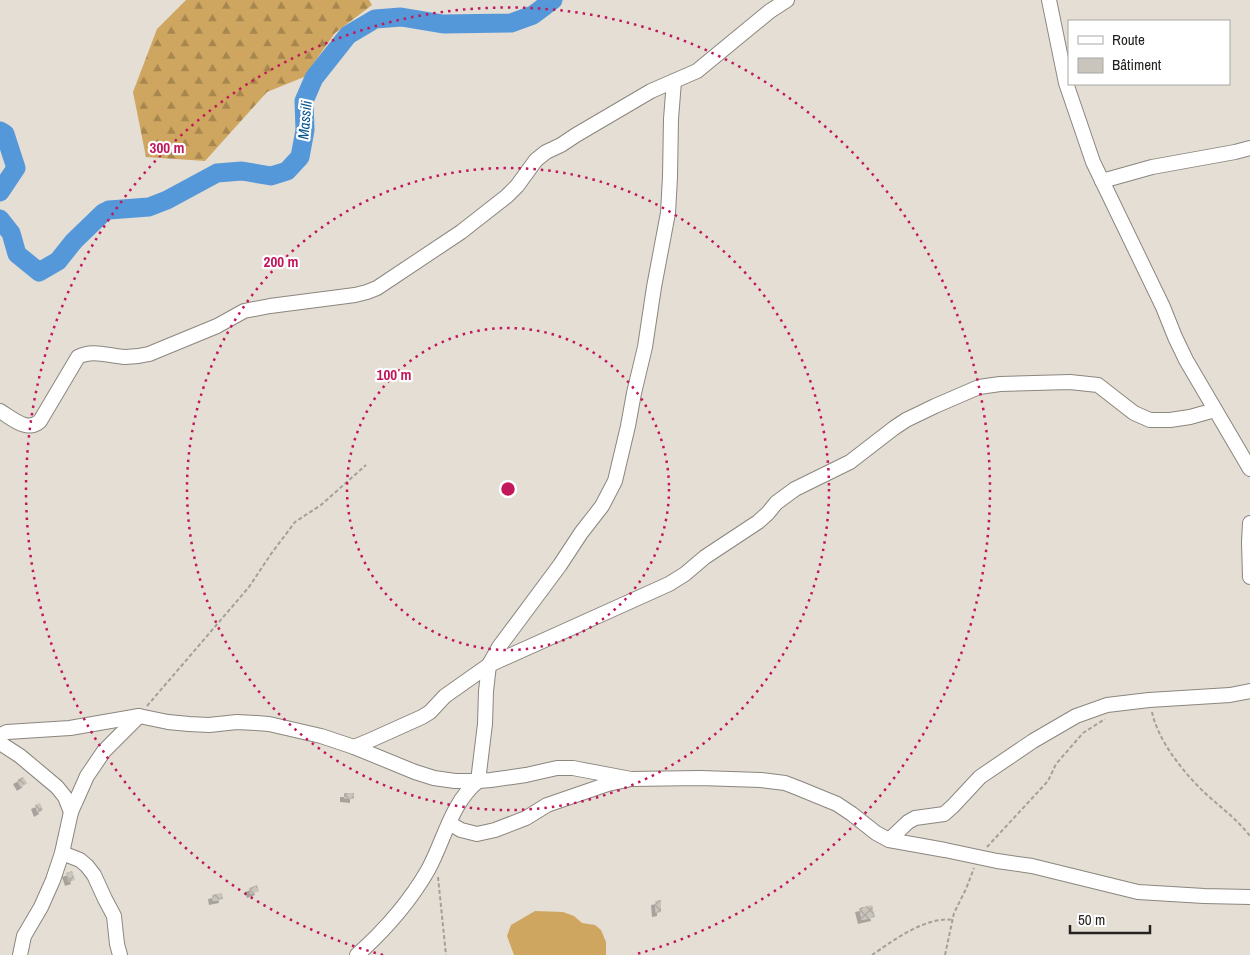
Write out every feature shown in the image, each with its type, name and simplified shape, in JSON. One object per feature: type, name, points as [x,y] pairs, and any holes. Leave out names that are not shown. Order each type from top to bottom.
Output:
[{"type":"street","points":[[0,411],[24,426],[36,425],[78,357],[83,354],[91,352],[126,357],[148,354],[217,326],[244,311],[347,296],[377,288],[461,232],[507,196],[517,186],[536,160],[546,152],[651,91],[697,71],[763,17],[787,0]]},
{"type":"street","points":[[1049,0],[1066,83],[1093,162],[1163,307],[1175,337],[1202,389],[1250,469]]},
{"type":"street","points":[[357,955],[394,919],[412,896],[436,855],[460,802],[470,787],[478,781],[485,724],[489,665],[498,647],[602,506],[615,481],[645,348],[668,213],[674,81]]},
{"type":"street","points":[[1102,180],[1152,167],[1250,148]]},
{"type":"street","points":[[354,747],[422,717],[430,712],[445,696],[489,665],[669,584],[685,574],[705,557],[758,522],[776,503],[795,489],[850,462],[906,420],[979,387],[1000,384],[1070,382],[1098,385],[1134,413],[1150,420],[1190,417],[1215,410]]},
{"type":"street","points":[[1250,523],[1250,577]]},
{"type":"street","points":[[889,840],[915,818],[944,814],[980,777],[1033,741],[1076,716],[1107,705],[1230,695],[1250,691]]},
{"type":"street","points":[[20,955],[24,936],[47,896],[62,853],[71,812],[87,776],[104,751],[139,716]]},
{"type":"street","points":[[0,735],[8,732],[70,728],[139,716],[189,724],[209,725],[237,722],[269,724],[321,736],[434,778],[455,781],[478,781],[506,778],[557,768],[573,768],[630,779]]},
{"type":"street","points":[[0,743],[20,756],[57,787],[65,797],[71,812]]},
{"type":"street","points":[[449,823],[461,830],[477,834],[495,830],[526,818],[547,805],[608,784],[630,779],[700,778],[761,780],[785,783],[837,804],[889,840],[978,858],[1032,866],[1138,892],[1250,897]]},
{"type":"street","points":[[62,853],[80,860],[94,875],[114,916],[120,955]]},
{"type":"path","points":[[139,716],[249,587],[270,554],[295,522],[321,505],[366,465]]},
{"type":"path","points":[[1150,700],[1152,716],[1158,732],[1170,751],[1205,793],[1237,820],[1250,836]]},
{"type":"path","points":[[945,955],[954,913],[978,858],[1048,780],[1056,764],[1083,733],[1107,718]]},
{"type":"path","points":[[436,855],[446,955]]},
{"type":"path","points":[[872,955],[910,930],[943,918],[953,920]]},
{"type":"green space","points":[[186,0],[369,0],[372,5],[335,33],[304,77],[267,92],[205,161],[146,157],[133,92],[157,29]]},
{"type":"green space","points":[[535,911],[563,912],[574,916],[582,923],[595,925],[601,930],[606,942],[606,955],[514,955],[507,936],[511,925]]},
{"type":"building","points":[[23,777],[27,783],[21,787],[17,780]]},
{"type":"building","points":[[344,793],[354,793],[354,799],[344,798]]},
{"type":"building","points":[[40,803],[43,810],[38,813],[35,805]]},
{"type":"building","points":[[72,871],[75,880],[69,882],[66,873]]},
{"type":"building","points":[[257,885],[259,891],[251,894],[249,888]]},
{"type":"building","points":[[222,893],[223,899],[213,901],[212,895]]},
{"type":"building","points":[[661,900],[661,912],[656,913],[655,901]]},
{"type":"building","points":[[872,905],[875,917],[862,920],[859,908]]},
{"type":"waterway","name":"Massili","points":[[0,219],[11,233],[17,254],[39,272],[58,261],[74,241],[103,213],[109,210],[149,207],[167,200],[217,173],[242,171],[271,176],[287,171],[300,157],[305,130],[304,101],[314,78],[348,35],[375,19],[401,17],[443,24],[511,23],[533,15],[553,0]]},
{"type":"waterway","name":"Massili","points":[[0,131],[5,134],[16,168],[0,192]]}]
